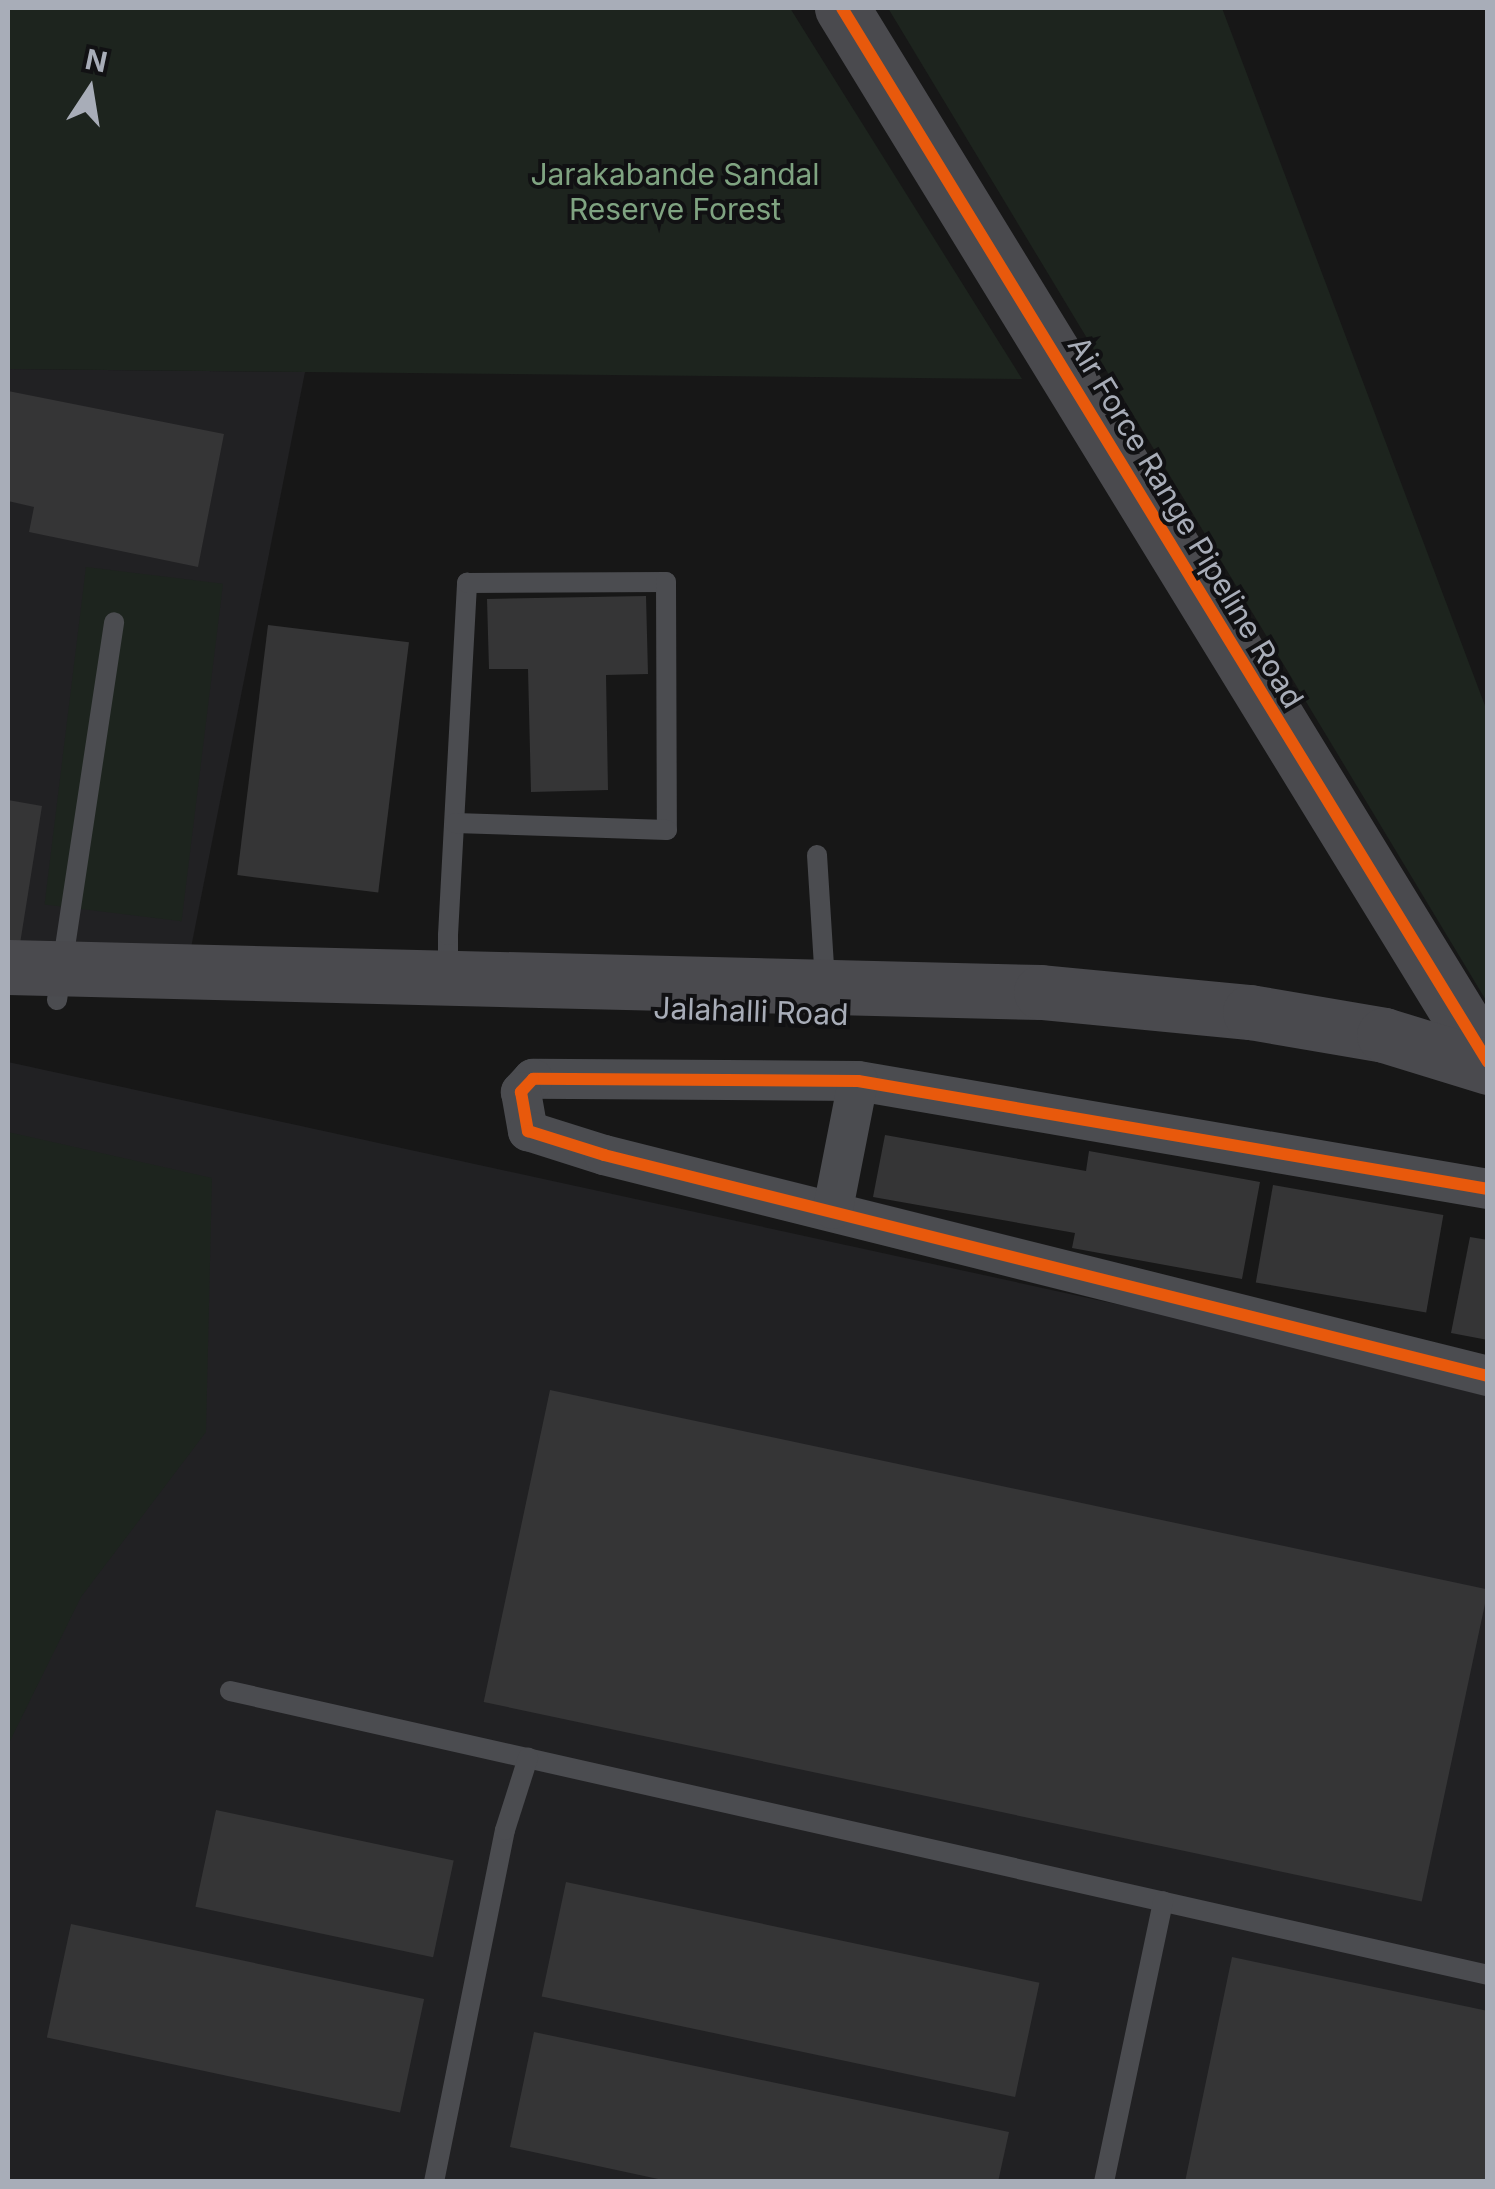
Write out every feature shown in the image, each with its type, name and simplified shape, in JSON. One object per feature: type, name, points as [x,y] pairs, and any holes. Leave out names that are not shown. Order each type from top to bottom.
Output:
[{"type":"main road","name":"Air Force Range Pipeline Road","points":[[842,8],[1488,1065]]},
{"type":"main road","name":"Jalahalli Road","points":[[8,967],[42,990],[448,988],[1023,1023],[1210,1040],[1488,1096]]},
{"type":"main road","points":[[448,988],[826,984],[1250,1012],[1384,1035],[1488,1065]]},
{"type":"street","points":[[1488,1189],[858,1082],[534,1079],[520,1092],[528,1131],[1488,1376]]},
{"type":"street","points":[[833,1209],[858,1082]]},
{"type":"lane","points":[[448,988],[455,823],[468,583],[666,582],[668,830],[455,823]]},
{"type":"lane","points":[[42,990],[114,622]]},
{"type":"lane","points":[[817,855],[826,984]]},
{"type":"lane","points":[[230,1690],[1488,1974]]},
{"type":"lane","points":[[434,2182],[505,1830],[528,1758]]},
{"type":"lane","points":[[1104,2182],[1163,1901]]},
{"type":"shaded area","points":[[8,369],[305,372],[190,953],[8,950]]},
{"type":"shaded area","points":[[8,1062],[1487,1385],[1487,2181],[8,2182]]},
{"type":"green space","name":"Jarakabande Sandal Reserve Forest","points":[[8,8],[790,8],[1022,379],[8,369]]},
{"type":"green space","points":[[888,8],[1222,8],[1487,711],[1487,1002]]},
{"type":"green space","points":[[86,567],[223,584],[182,921],[45,904]]},
{"type":"green space","points":[[8,1132],[212,1178],[206,1432],[81,1597],[8,1745]]},
{"type":"building","points":[[8,391],[224,434],[198,567],[29,532],[34,507],[8,501]]},
{"type":"building","points":[[646,596],[648,674],[606,675],[608,790],[531,792],[528,669],[489,669],[487,599]]},
{"type":"building","points":[[268,625],[409,642],[378,892],[237,875]]},
{"type":"building","points":[[8,800],[42,806],[19,950],[8,948]]},
{"type":"building","points":[[885,1135],[1086,1171],[1089,1151],[1260,1182],[1242,1279],[1072,1248],[1075,1233],[873,1197]]},
{"type":"building","points":[[1273,1185],[1443,1215],[1426,1313],[1256,1282]]},
{"type":"building","points":[[1470,1237],[1488,1240],[1488,1340],[1451,1333]]},
{"type":"building","points":[[550,1390],[1488,1589],[1422,1901],[484,1702]]},
{"type":"building","points":[[216,1810],[454,1861],[433,1957],[195,1907]]},
{"type":"building","points":[[566,1882],[1039,1983],[1015,2097],[542,1996]]},
{"type":"building","points":[[71,1924],[424,1999],[400,2113],[47,2037]]},
{"type":"building","points":[[1232,1957],[1488,2011],[1488,2182],[1185,2182]]},
{"type":"building","points":[[534,2032],[1009,2132],[998,2182],[672,2182],[510,2147]]},
{"type":"cycle path","points":[[842,8],[1488,1062]]},
{"type":"cycle path","points":[[1488,1189],[858,1081],[533,1079],[521,1092],[528,1131],[604,1155],[1488,1376]]}]
